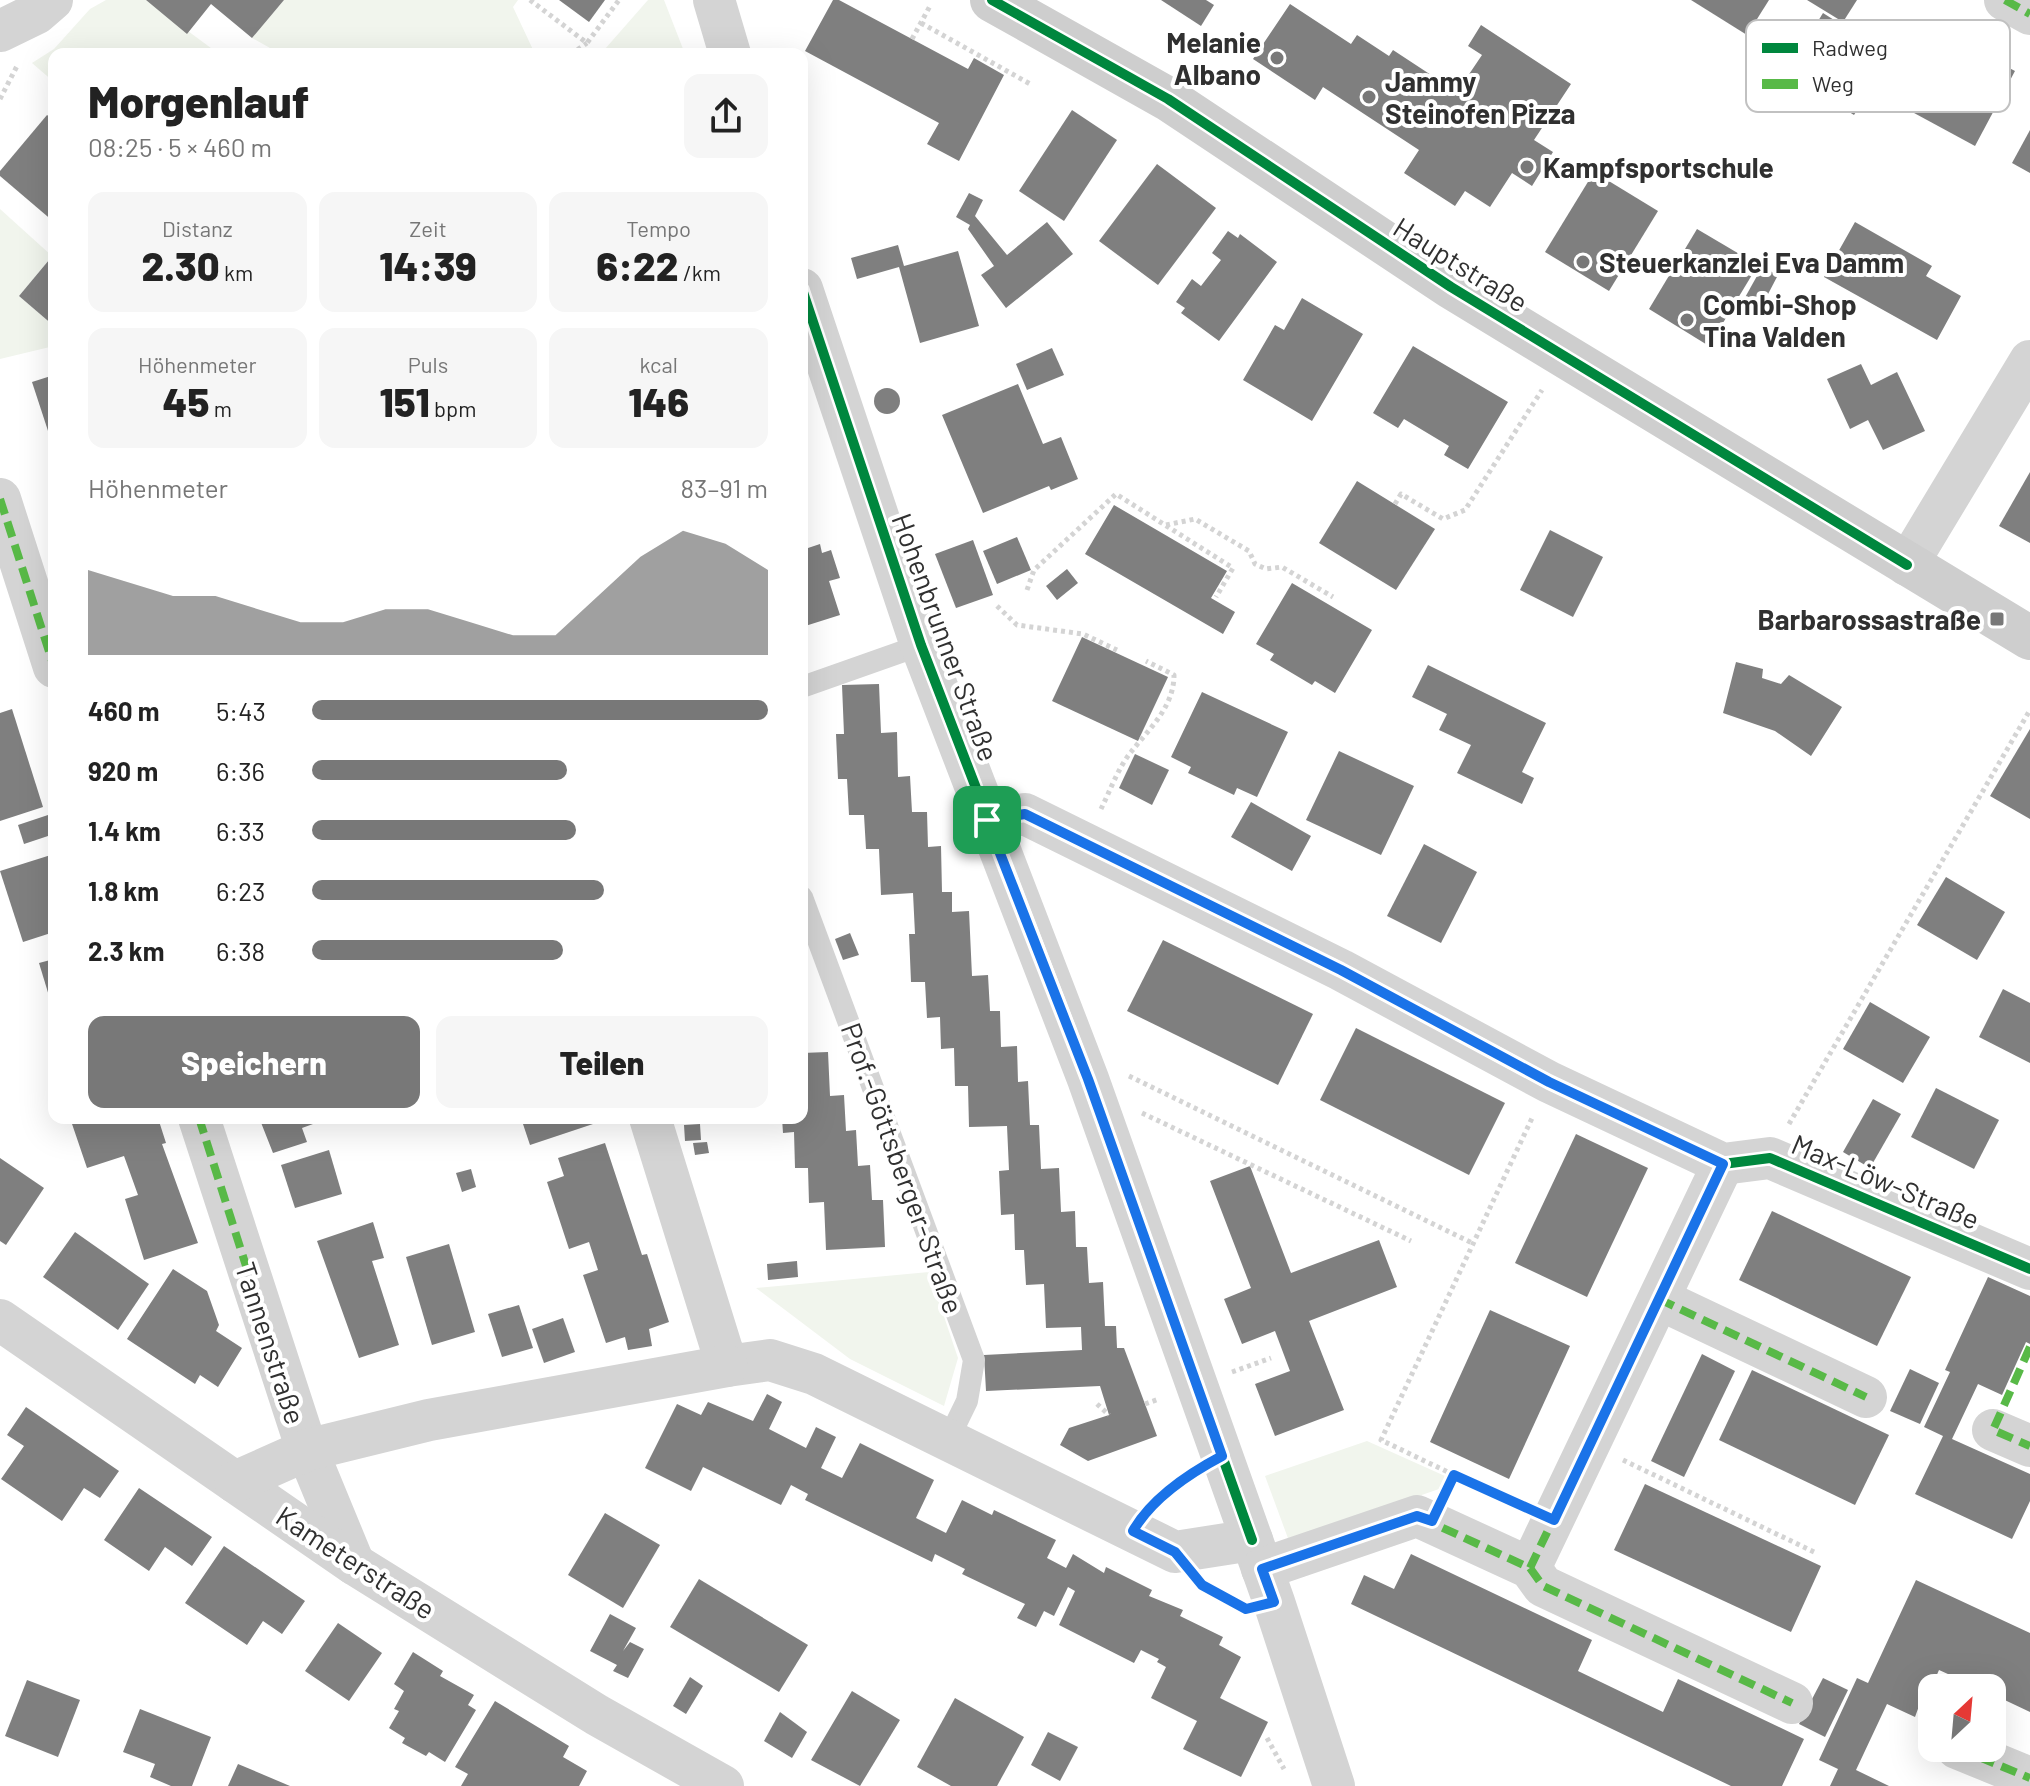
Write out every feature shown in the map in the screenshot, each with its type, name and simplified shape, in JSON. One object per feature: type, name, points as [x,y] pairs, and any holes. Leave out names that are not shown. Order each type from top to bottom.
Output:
[{"type":"street","points":[[10,46],[52,0]]},
{"type":"street","points":[[714,0],[728,48]]},
{"type":"street","name":"Hauptstraße","points":[[992,0],[1168,99],[1451,287],[2030,638]]},
{"type":"street","points":[[2005,0],[2030,14]]},
{"type":"street","name":"Hohenbrunner Straße","points":[[808,307],[921,645],[1088,1079],[1263,1570],[1334,1786]]},
{"type":"street","points":[[1907,565],[2030,361]]},
{"type":"street","points":[[0,499],[48,648]]},
{"type":"street","points":[[987,820],[1025,814],[1341,970],[1549,1082],[1723,1164],[1530,1568]]},
{"type":"street","name":"Tannenstraße","points":[[201,1124],[307,1450],[354,1564]]},
{"type":"street","points":[[652,1124],[727,1366]]},
{"type":"street","name":"Max-Löw-Straße","points":[[1723,1164],[1770,1158],[2030,1269]]},
{"type":"street","points":[[1659,1299],[1866,1397]]},
{"type":"street","name":"Kameterstraße","points":[[0,1320],[354,1564],[597,1715],[723,1786]]},
{"type":"street","points":[[235,1482],[307,1450],[429,1420],[770,1360],[814,1374],[1175,1552],[1263,1570],[1417,1516],[1432,1521],[1530,1568],[1543,1586],[1792,1703]]},
{"type":"street","points":[[1991,1762],[2030,1778]]},
{"type":"lane","points":[[808,685],[921,645]]},
{"type":"lane","name":"Prof.-Göttsberger-Straße","points":[[808,913],[974,1360],[967,1401],[948,1440]]},
{"type":"path","points":[[530,0],[587,43]]},
{"type":"path","points":[[580,48],[587,43],[619,0]]},
{"type":"path","points":[[912,39],[930,6]]},
{"type":"path","points":[[921,23],[1032,85]]},
{"type":"path","points":[[0,99],[10,46]]},
{"type":"path","points":[[1395,504],[1401,494],[1443,519],[1465,510],[1545,384]]},
{"type":"path","points":[[1027,590],[1034,570],[1116,494],[1233,568],[1216,597]]},
{"type":"path","points":[[1165,525],[1195,519],[1249,551],[1255,564],[1266,569],[1282,567],[1333,597]]},
{"type":"path","points":[[997,606],[1017,625],[1083,634],[1117,650]]},
{"type":"path","points":[[1098,814],[1130,752],[1146,737],[1174,688],[1174,675],[1146,661]]},
{"type":"path","points":[[1770,1158],[2030,710]]},
{"type":"path","points":[[1088,1079],[1132,1076],[1472,1244]]},
{"type":"path","points":[[1549,1082],[1381,1440],[1554,1520]]},
{"type":"path","points":[[1166,1124],[1411,1241]]},
{"type":"path","points":[[1097,1404],[1109,1415]]},
{"type":"path","points":[[1590,1444],[1814,1552]]},
{"type":"path","points":[[1133,1531],[1144,1512],[1198,1469],[1222,1456]]},
{"type":"path","points":[[1432,1521],[1454,1475]]},
{"type":"path","points":[[1175,1552],[1202,1585],[1246,1609],[1263,1570]]},
{"type":"path","points":[[1267,1738],[1287,1774]]},
{"type":"shaded area","points":[[106,0],[146,0],[211,48],[55,48],[90,9]]},
{"type":"shaded area","points":[[284,0],[518,0],[513,7],[532,48],[270,48],[252,38]]},
{"type":"shaded area","points":[[648,0],[664,0],[683,48],[606,48]]},
{"type":"shaded area","points":[[48,53],[48,77],[32,63]]},
{"type":"shaded area","points":[[0,209],[48,252],[48,261],[19,296],[48,321],[48,347],[0,359]]},
{"type":"shaded area","points":[[929,1272],[958,1358],[944,1406],[850,1359],[756,1288]]},
{"type":"shaded area","points":[[1367,1441],[1445,1476],[1439,1489],[1289,1541],[1265,1476]]},
{"type":"building","points":[[146,0],[284,0],[252,38],[211,4],[187,34]]},
{"type":"building","points":[[559,0],[605,0],[589,22]]},
{"type":"building","points":[[833,0],[839,0],[968,69],[974,58],[1004,75],[959,161],[927,144],[939,123],[808,53],[807,48]]},
{"type":"building","points":[[1161,0],[1206,0],[1214,5],[1201,26]]},
{"type":"building","points":[[1691,0],[1769,0],[1756,20],[1746,20],[1746,34]]},
{"type":"building","points":[[1807,0],[1857,0],[1844,20]]},
{"type":"building","points":[[1290,4],[1351,44],[1357,35],[1389,56],[1393,50],[1457,92],[1482,55],[1468,46],[1481,25],[1571,84],[1534,140],[1553,152],[1532,186],[1512,173],[1490,207],[1465,191],[1455,206],[1404,173],[1419,150],[1323,87],[1315,100],[1253,59]]},
{"type":"building","points":[[1823,13],[1834,20],[1819,20]]},
{"type":"building","points":[[1072,110],[1117,140],[1064,221],[1019,191]]},
{"type":"building","points":[[1912,112],[1993,112],[1975,146]]},
{"type":"building","points":[[48,116],[48,217],[0,176],[0,171]]},
{"type":"building","points":[[2030,130],[2030,173],[2012,163]]},
{"type":"building","points":[[1157,164],[1216,208],[1158,285],[1099,241]]},
{"type":"building","points":[[1594,172],[1658,211],[1609,291],[1545,252]]},
{"type":"building","points":[[969,193],[983,200],[975,216],[1007,255],[1047,222],[1073,254],[1006,308],[981,275],[994,266],[968,229],[970,225],[956,217]]},
{"type":"building","points":[[1855,222],[1932,266],[1926,276],[1961,296],[1937,340],[1824,277]]},
{"type":"building","points":[[1697,229],[1758,265],[1709,346],[1649,309]]},
{"type":"building","points":[[1228,231],[1238,238],[1240,234],[1277,262],[1219,341],[1181,313],[1185,308],[1176,302],[1192,279],[1201,286],[1221,260],[1212,253]]},
{"type":"building","points":[[898,245],[904,266],[958,251],[979,326],[920,343],[899,267],[857,279],[851,258]]},
{"type":"building","points":[[48,261],[48,321],[19,296]]},
{"type":"building","points":[[1762,267],[1778,275],[1755,319],[1738,310]]},
{"type":"building","points":[[1302,298],[1363,334],[1312,421],[1243,380],[1275,325],[1284,330]]},
{"type":"building","points":[[1413,346],[1508,402],[1468,469],[1444,455],[1449,446],[1404,419],[1398,428],[1373,413]]},
{"type":"building","points":[[1052,348],[1064,375],[1027,390],[1016,364]]},
{"type":"building","points":[[1861,364],[1871,385],[1897,372],[1925,431],[1883,450],[1868,420],[1850,429],[1827,379]]},
{"type":"building","points":[[48,377],[48,431],[32,382]]},
{"type":"building","points":[[1018,384],[1043,444],[1061,437],[1078,479],[1051,490],[1049,486],[983,513],[942,415]]},
{"type":"building","points":[[887,388],[896,392],[900,401],[896,410],[887,414],[878,410],[874,401],[878,392]]},
{"type":"building","points":[[2030,472],[2030,543],[1999,526]]},
{"type":"building","points":[[1357,481],[1435,529],[1396,590],[1319,543]]},
{"type":"building","points":[[1114,505],[1227,571],[1211,598],[1235,612],[1223,634],[1085,554]]},
{"type":"building","points":[[1550,530],[1603,557],[1573,617],[1520,590]]},
{"type":"building","points":[[1017,537],[1031,570],[997,584],[983,551]]},
{"type":"building","points":[[973,540],[993,595],[956,608],[935,554]]},
{"type":"building","points":[[820,544],[822,553],[831,550],[840,578],[829,581],[840,615],[808,625],[808,548]]},
{"type":"building","points":[[1067,569],[1078,583],[1057,600],[1046,586]]},
{"type":"building","points":[[1292,583],[1372,630],[1335,693],[1315,681],[1312,685],[1270,660],[1274,654],[1256,644]]},
{"type":"building","points":[[1082,637],[1168,677],[1138,741],[1052,701]]},
{"type":"building","points":[[1736,662],[1763,669],[1762,678],[1781,684],[1789,675],[1842,707],[1811,756],[1775,731],[1723,713]]},
{"type":"building","points":[[1428,665],[1546,723],[1522,772],[1534,778],[1522,804],[1457,773],[1471,745],[1439,730],[1447,714],[1412,697]]},
{"type":"building","points":[[879,684],[881,733],[897,732],[898,777],[910,776],[912,812],[927,812],[928,847],[941,846],[942,892],[952,892],[952,912],[969,911],[972,976],[988,975],[990,1011],[1000,1011],[1001,1047],[1017,1046],[1018,1082],[1028,1081],[1030,1125],[1039,1125],[1041,1169],[1059,1168],[1061,1212],[1075,1211],[1076,1247],[1087,1247],[1089,1283],[1103,1282],[1105,1326],[1116,1326],[1117,1348],[1124,1348],[1157,1436],[1088,1461],[1060,1445],[1069,1428],[1109,1415],[1100,1386],[986,1391],[984,1355],[1082,1350],[1081,1327],[1046,1328],[1044,1284],[1026,1285],[1024,1250],[1015,1250],[1014,1214],[1001,1215],[999,1171],[1009,1170],[1007,1126],[969,1127],[968,1086],[955,1086],[954,1048],[941,1049],[940,1017],[927,1018],[925,982],[911,982],[909,934],[915,934],[913,893],[881,895],[879,849],[866,849],[864,815],[849,815],[847,779],[838,779],[836,734],[844,734],[842,685]]},
{"type":"building","points":[[1202,692],[1288,732],[1257,797],[1237,788],[1234,795],[1188,773],[1191,767],[1171,757]]},
{"type":"building","points":[[12,709],[43,807],[0,821],[0,713]]},
{"type":"building","points":[[2030,729],[2030,819],[1990,796]]},
{"type":"building","points":[[1339,751],[1414,786],[1381,855],[1306,820]]},
{"type":"building","points":[[1135,754],[1169,770],[1152,805],[1119,788]]},
{"type":"building","points":[[1251,802],[1311,836],[1292,871],[1231,837]]},
{"type":"building","points":[[48,815],[48,836],[24,844],[18,825]]},
{"type":"building","points":[[1424,844],[1477,872],[1441,943],[1387,916]]},
{"type":"building","points":[[48,856],[48,934],[23,942],[0,871]]},
{"type":"building","points":[[1946,877],[2005,912],[1977,960],[1917,925]]},
{"type":"building","points":[[850,933],[859,955],[843,960],[835,939]]},
{"type":"building","points":[[1163,940],[1313,1014],[1278,1085],[1127,1011]]},
{"type":"building","points":[[48,961],[48,993],[39,963]]},
{"type":"building","points":[[2003,989],[2030,1003],[2030,1063],[1979,1037]]},
{"type":"building","points":[[1870,1002],[1930,1037],[1903,1083],[1843,1049]]},
{"type":"building","points":[[1356,1028],[1505,1103],[1469,1175],[1320,1100]]},
{"type":"building","points":[[828,1052],[830,1096],[844,1095],[846,1131],[856,1130],[858,1166],[870,1165],[872,1200],[883,1200],[885,1247],[826,1250],[824,1202],[809,1203],[808,1168],[795,1168],[794,1132],[783,1133],[782,1124],[808,1124],[808,1053]]},
{"type":"building","points":[[1936,1088],[1999,1120],[1974,1169],[1911,1137]]},
{"type":"building","points":[[1873,1099],[1901,1114],[1870,1168],[1843,1152]]},
{"type":"building","points":[[72,1124],[160,1124],[166,1143],[162,1144],[198,1243],[144,1260],[125,1199],[138,1195],[124,1156],[87,1168]]},
{"type":"building","points":[[262,1124],[313,1124],[302,1128],[307,1142],[273,1153]]},
{"type":"building","points":[[523,1124],[593,1124],[530,1145]]},
{"type":"building","points":[[700,1124],[701,1140],[685,1141],[684,1125]]},
{"type":"building","points":[[1576,1134],[1648,1168],[1587,1297],[1515,1263]]},
{"type":"building","points":[[707,1142],[709,1153],[695,1155],[693,1143]]},
{"type":"building","points":[[605,1143],[642,1255],[647,1254],[669,1322],[649,1329],[652,1346],[628,1350],[625,1337],[606,1343],[583,1275],[598,1270],[589,1242],[569,1249],[547,1182],[564,1176],[558,1158]]},
{"type":"building","points":[[329,1150],[342,1194],[295,1208],[281,1165]]},
{"type":"building","points":[[0,1158],[44,1188],[6,1245],[0,1241]]},
{"type":"building","points":[[1250,1166],[1291,1273],[1379,1240],[1397,1287],[1309,1321],[1344,1410],[1275,1436],[1255,1384],[1290,1371],[1275,1331],[1242,1344],[1224,1299],[1251,1288],[1210,1181]]},
{"type":"building","points":[[471,1169],[476,1187],[462,1192],[456,1173]]},
{"type":"building","points":[[1772,1211],[1911,1277],[1877,1346],[1739,1280]]},
{"type":"building","points":[[373,1222],[384,1258],[372,1261],[399,1345],[359,1358],[317,1241]]},
{"type":"building","points":[[75,1232],[149,1284],[118,1330],[43,1277]]},
{"type":"building","points":[[449,1244],[475,1332],[432,1345],[406,1257]]},
{"type":"building","points":[[797,1261],[798,1277],[768,1280],[767,1264]]},
{"type":"building","points":[[173,1269],[207,1291],[219,1325],[216,1331],[242,1348],[218,1387],[200,1375],[195,1384],[127,1339]]},
{"type":"building","points":[[1988,1277],[2030,1296],[2030,1344],[2026,1342],[2002,1395],[1978,1384],[1952,1439],[2030,1474],[2030,1501],[2012,1539],[1915,1494],[1943,1436],[1924,1427],[1950,1372],[1945,1370]]},
{"type":"building","points":[[519,1305],[533,1348],[502,1357],[488,1314]]},
{"type":"building","points":[[1490,1310],[1570,1346],[1509,1479],[1430,1442]]},
{"type":"building","points":[[563,1318],[575,1352],[544,1363],[532,1329]]},
{"type":"building","points":[[1702,1354],[1735,1371],[1684,1477],[1651,1461]]},
{"type":"building","points":[[1910,1369],[1939,1383],[1920,1424],[1890,1411]]},
{"type":"building","points":[[1752,1370],[1889,1435],[1855,1505],[1719,1440]]},
{"type":"building","points":[[767,1394],[782,1402],[769,1429],[806,1448],[816,1427],[836,1437],[821,1468],[842,1478],[860,1443],[934,1480],[916,1518],[946,1533],[962,1500],[992,1515],[994,1510],[1056,1540],[1047,1558],[1066,1568],[1073,1554],[1104,1573],[1106,1567],[1152,1590],[1149,1596],[1183,1610],[1180,1616],[1223,1637],[1219,1645],[1241,1657],[1220,1698],[1268,1722],[1241,1777],[1183,1749],[1197,1721],[1151,1698],[1166,1667],[1157,1662],[1159,1659],[1141,1650],[1134,1663],[1059,1625],[1075,1591],[1068,1587],[1054,1616],[1044,1611],[1036,1627],[1017,1618],[1025,1604],[962,1574],[965,1569],[935,1554],[932,1562],[805,1500],[808,1494],[791,1485],[781,1505],[703,1467],[691,1491],[645,1468],[677,1404],[701,1415],[708,1402],[753,1421]]},
{"type":"building","points":[[26,1407],[119,1471],[100,1498],[84,1488],[62,1521],[1,1479],[24,1446],[7,1435]]},
{"type":"building","points":[[1645,1484],[1821,1566],[1791,1632],[1614,1550]]},
{"type":"building","points":[[139,1488],[212,1537],[192,1566],[165,1547],[149,1571],[104,1540]]},
{"type":"building","points":[[605,1513],[660,1545],[623,1608],[568,1575]]},
{"type":"building","points":[[224,1546],[305,1601],[282,1634],[263,1621],[247,1645],[185,1603]]},
{"type":"building","points":[[1411,1554],[1592,1640],[1578,1671],[1663,1712],[1678,1679],[1804,1739],[1782,1786],[1731,1786],[1351,1604],[1364,1575],[1394,1589]]},
{"type":"building","points":[[699,1579],[808,1645],[779,1692],[670,1627]]},
{"type":"building","points":[[1916,1580],[2030,1633],[2030,1712],[2006,1701],[2006,1674],[1948,1674],[1939,1670],[1937,1674],[1918,1674],[1918,1709],[1915,1717],[1887,1704],[1856,1770],[1889,1786],[1830,1786],[1838,1769],[1819,1760],[1857,1678],[1868,1683]]},
{"type":"building","points":[[610,1614],[636,1628],[623,1651],[630,1642],[644,1649],[628,1678],[613,1671],[617,1665],[590,1651]]},
{"type":"building","points":[[338,1623],[382,1653],[349,1701],[305,1671]]},
{"type":"building","points":[[413,1652],[443,1671],[440,1676],[474,1695],[468,1705],[476,1710],[445,1762],[429,1752],[426,1756],[402,1743],[405,1738],[389,1728],[399,1711],[394,1709],[404,1691],[394,1684]]},
{"type":"building","points":[[690,1677],[703,1686],[686,1714],[673,1706]]},
{"type":"building","points":[[1823,1678],[1848,1690],[1825,1737],[1799,1724]]},
{"type":"building","points":[[27,1680],[80,1700],[58,1757],[5,1736]]},
{"type":"building","points":[[852,1691],[900,1720],[860,1786],[811,1760]]},
{"type":"building","points":[[955,1698],[1024,1737],[997,1786],[951,1786],[917,1767]]},
{"type":"building","points":[[495,1701],[569,1746],[563,1757],[587,1771],[579,1786],[461,1786],[468,1774],[455,1767]]},
{"type":"building","points":[[140,1709],[211,1737],[192,1786],[171,1786],[150,1777],[155,1764],[123,1752]]},
{"type":"building","points":[[780,1712],[807,1732],[792,1758],[764,1741]]},
{"type":"building","points":[[1048,1732],[1078,1747],[1060,1781],[1031,1765]]},
{"type":"building","points":[[238,1764],[290,1786],[228,1786]]},
{"type":"marked path","points":[[2005,0],[2030,14]]},
{"type":"marked path","points":[[0,499],[48,648]]},
{"type":"marked path","points":[[201,1124],[282,1379]]},
{"type":"marked path","points":[[1530,1568],[1723,1164]]},
{"type":"marked path","points":[[1659,1299],[1866,1397]]},
{"type":"marked path","points":[[2030,1347],[1993,1430],[2030,1446]]},
{"type":"marked path","points":[[1262,1569],[1417,1516],[1530,1568],[1543,1586],[1792,1703]]},
{"type":"marked path","points":[[1991,1762],[2030,1778]]},
{"type":"cycle path","points":[[992,0],[1168,99],[1451,287],[1907,565]]},
{"type":"cycle path","points":[[808,307],[921,645],[1088,1079],[1252,1540]]},
{"type":"cycle path","points":[[987,820],[1025,814],[1341,970],[1549,1082],[1723,1164],[1770,1158],[2030,1269]]},
{"type":"place","name":"Melanie Albano","points":[[1277,58]]},
{"type":"place","name":"Jammy Steinofen Pizza","points":[[1369,97]]},
{"type":"place","name":"Kampfsportschule","points":[[1527,167]]},
{"type":"place","name":"Steuerkanzlei Eva Damm","points":[[1583,262]]},
{"type":"place","name":"Combi-Shop Tina Valden","points":[[1687,320]]},
{"type":"place","name":"Barbarossastraße","points":[[1997,619]]},
{"type":"route","points":[[1025,814],[1341,970],[1549,1082],[1723,1164],[1554,1520],[1454,1475],[1432,1521],[1417,1516],[1262,1569],[1274,1602],[1246,1609],[1202,1585],[1175,1552],[1133,1531],[1144,1512],[1198,1469],[1222,1456],[1088,1079],[987,820],[1025,814]]}]
